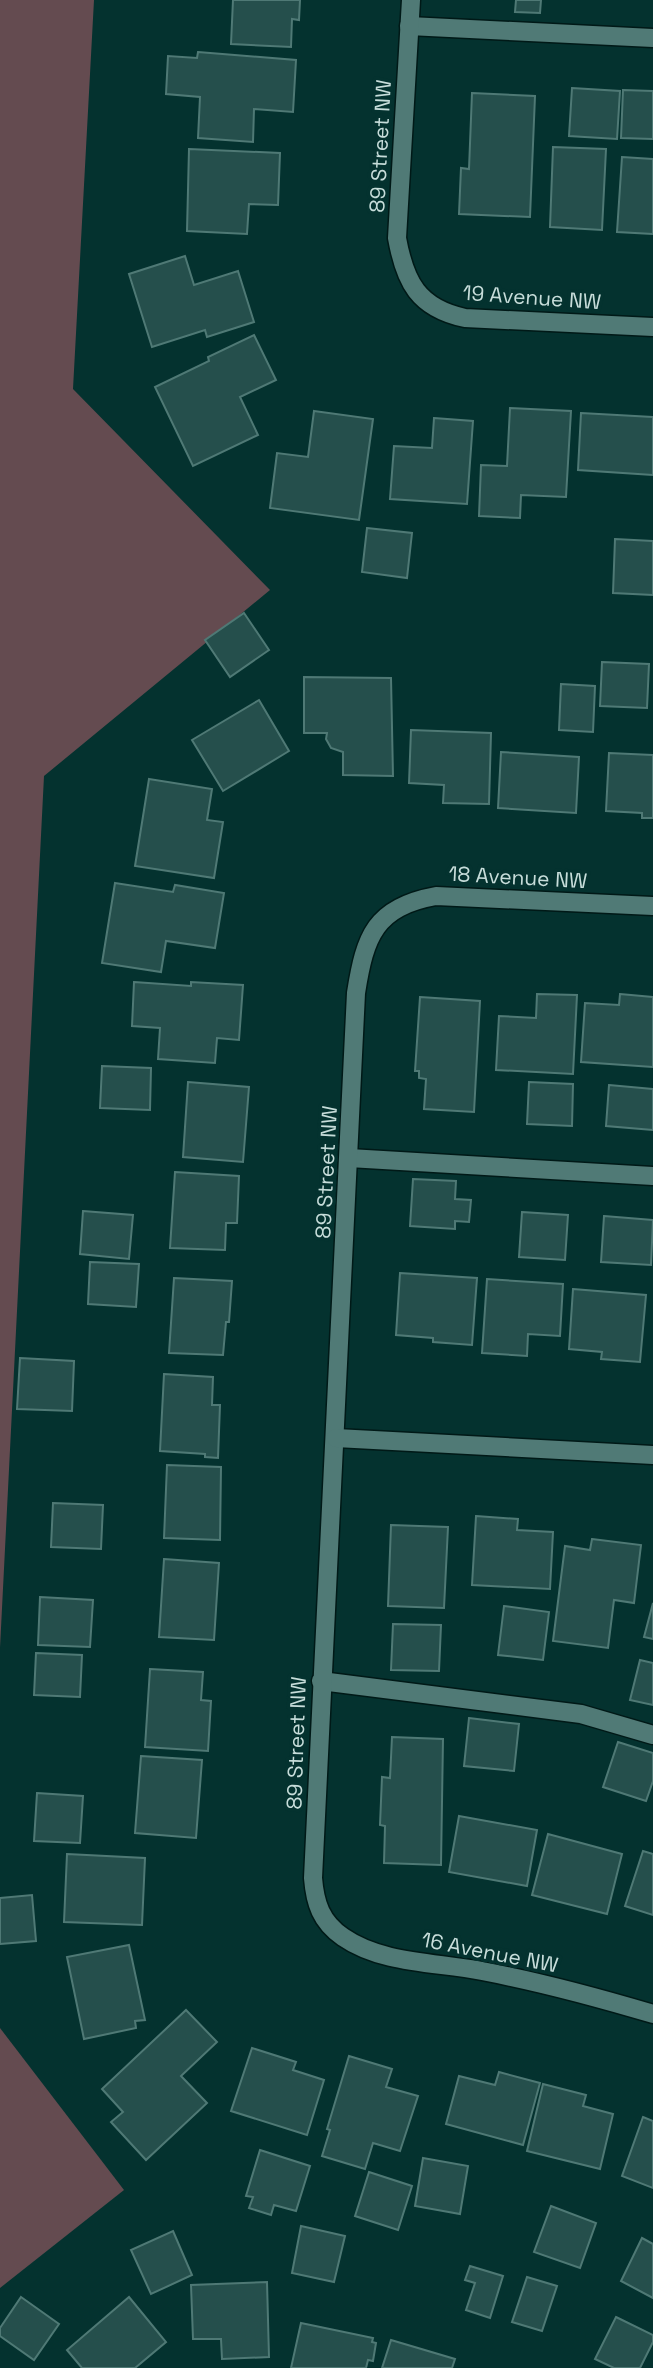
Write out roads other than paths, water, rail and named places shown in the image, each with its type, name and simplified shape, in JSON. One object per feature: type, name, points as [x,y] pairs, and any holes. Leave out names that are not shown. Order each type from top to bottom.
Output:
[{"type":"street","name":"89 Street NW","points":[[411,0],[397,238],[404,267],[415,292]]},
{"type":"street","points":[[409,26],[653,38]]},
{"type":"street","name":"19 Avenue NW","points":[[415,292],[447,314],[465,318],[653,327]]},
{"type":"street","name":"18 Avenue NW","points":[[385,915],[413,900],[436,896],[653,906]]},
{"type":"street","name":"89 Street NW","points":[[325,1922],[315,1898],[313,1878],[356,993],[360,964],[368,943],[385,915]]},
{"type":"street","points":[[349,1158],[653,1176]]},
{"type":"street","points":[[336,1438],[653,1455]]},
{"type":"street","points":[[321,1681],[580,1714],[653,1735]]},
{"type":"street","name":"16 Avenue NW","points":[[325,1922],[341,1936],[377,1954],[544,1984],[653,2014]]}]
